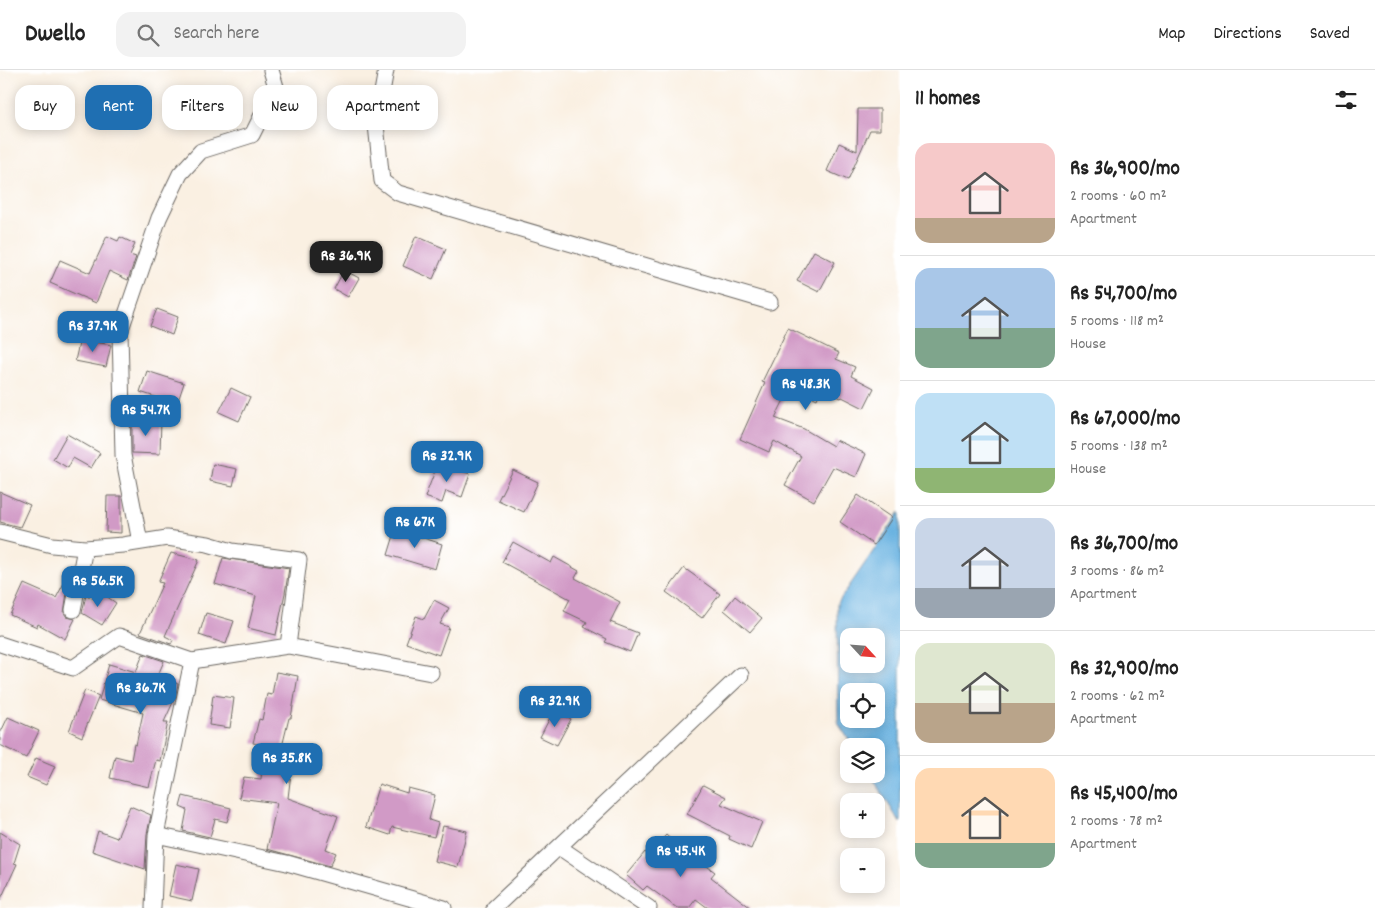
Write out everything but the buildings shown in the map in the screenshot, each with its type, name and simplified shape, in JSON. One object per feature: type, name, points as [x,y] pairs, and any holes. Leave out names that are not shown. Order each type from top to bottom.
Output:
[{"type":"street","points":[[140,542],[123,455],[120,332],[159,218],[180,174],[201,151],[252,134],[276,87],[271,70]]},
{"type":"street","points":[[386,70],[376,125],[382,182],[398,193],[770,302]]},
{"type":"street","points":[[0,532],[52,545],[85,548],[167,538],[208,544],[232,551],[299,560],[288,646]]},
{"type":"street","points":[[73,610],[85,548]]},
{"type":"street","points":[[0,644],[72,668],[119,636],[192,661],[288,646],[431,673]]},
{"type":"street","points":[[153,908],[156,835],[192,661]]},
{"type":"street","points":[[494,908],[741,674]]},
{"type":"street","points":[[156,835],[287,863],[444,908]]},
{"type":"street","points":[[559,847],[649,908]]},
{"type":"water","points":[[900,512],[900,823],[885,798],[885,793],[882,793],[876,783],[885,783],[885,738],[848,738],[841,728],[885,728],[885,683],[840,683],[840,726],[838,723],[837,604]]}]
